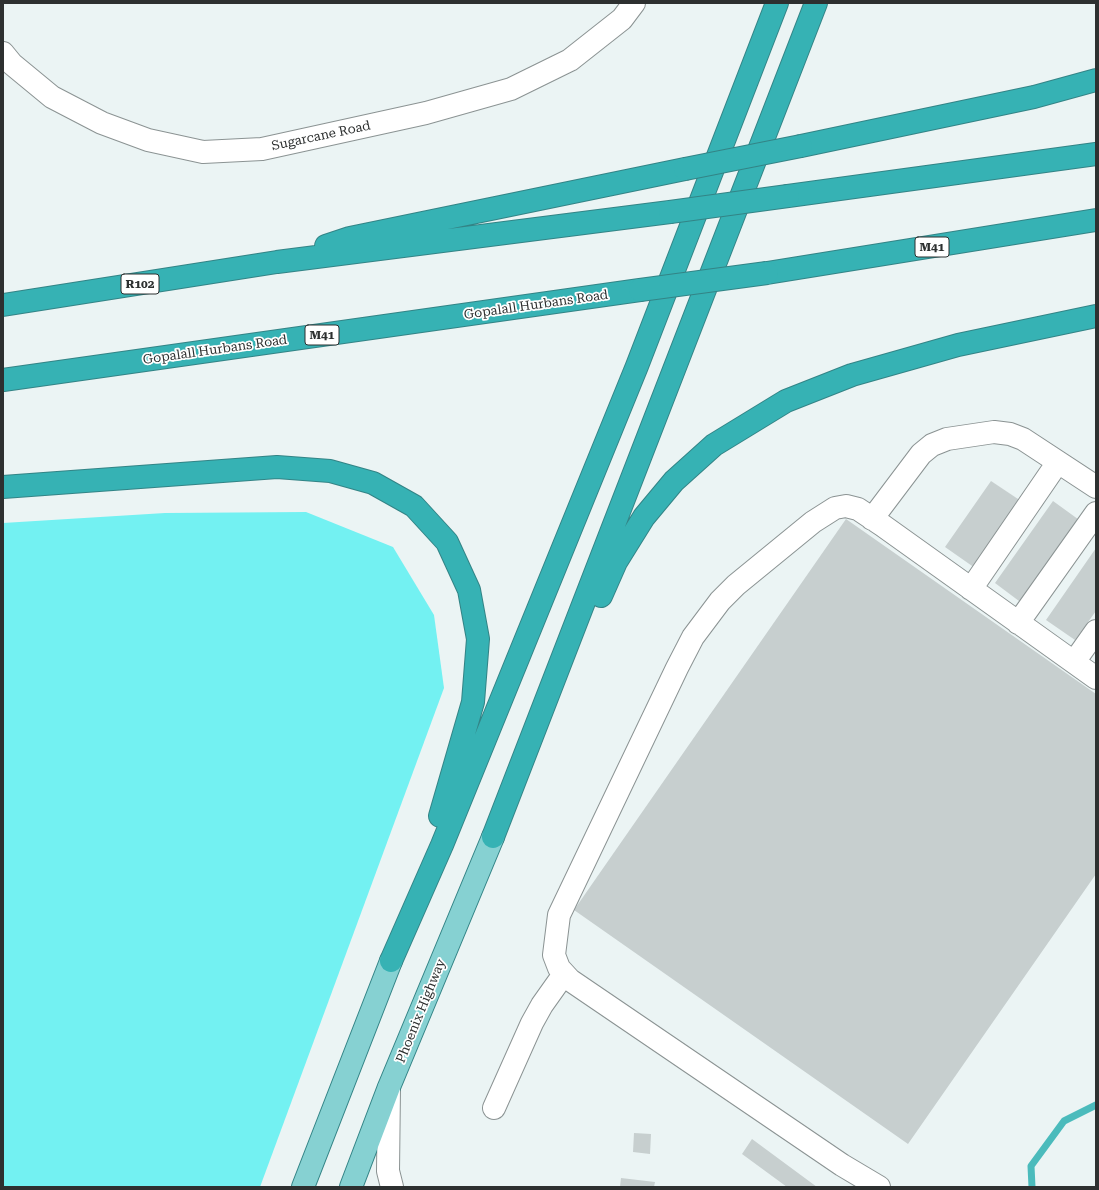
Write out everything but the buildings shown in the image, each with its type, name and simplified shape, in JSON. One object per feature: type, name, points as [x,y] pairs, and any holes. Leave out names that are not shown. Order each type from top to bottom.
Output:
[{"type":"highway","points":[[391,961],[442,845],[617,416],[778,3]]},
{"type":"highway","points":[[493,837],[816,3]]},
{"type":"highway","points":[[277,262],[350,238],[1034,97],[1096,80]]},
{"type":"highway","points":[[277,262],[670,212],[1096,154]]},
{"type":"highway","name":"Gopalall Hurbans Road","points":[[3,380],[767,273],[1096,220]]},
{"type":"highway","name":"R102","points":[[3,305],[277,262]]},
{"type":"highway","points":[[493,837],[616,562],[644,517],[674,481],[714,445],[786,402],[852,375],[958,345],[1096,316]]},
{"type":"highway","points":[[3,487],[276,467],[330,471],[373,483],[414,506],[447,542],[469,590],[478,639],[474,702],[445,801],[391,961]]},
{"type":"main road","name":"Phoenix Highway","points":[[351,1187],[389,1087],[493,837]]},
{"type":"main road","points":[[303,1187],[391,961]]},
{"type":"street","name":"Sugarcane Road","points":[[3,53],[12,64],[52,97],[102,123],[148,140],[204,152],[262,149],[426,113],[511,89],[570,60],[622,19],[634,3]]},
{"type":"street","points":[[872,519],[921,454],[932,445],[947,439],[994,432],[1010,434],[1023,440],[1096,487]]},
{"type":"street","points":[[971,588],[1058,462]]},
{"type":"street","points":[[879,1187],[842,1164],[570,980],[558,968],[554,955],[559,915],[673,675],[693,637],[720,601],[736,586],[813,522],[836,508],[846,506],[858,509],[1096,678]]},
{"type":"street","points":[[1018,623],[1096,513]]},
{"type":"street","points":[[1074,662],[1096,631]]},
{"type":"street","points":[[494,1108],[532,1023],[542,1005],[564,974]]},
{"type":"street","points":[[389,1087],[388,1170],[392,1187]]},
{"type":"shaded area","points":[[306,512],[393,547],[434,615],[444,688],[260,1187],[3,1187],[3,523],[165,513]]},
{"type":"waterway","points":[[1032,1187],[1031,1166],[1064,1121],[1096,1105]]}]
